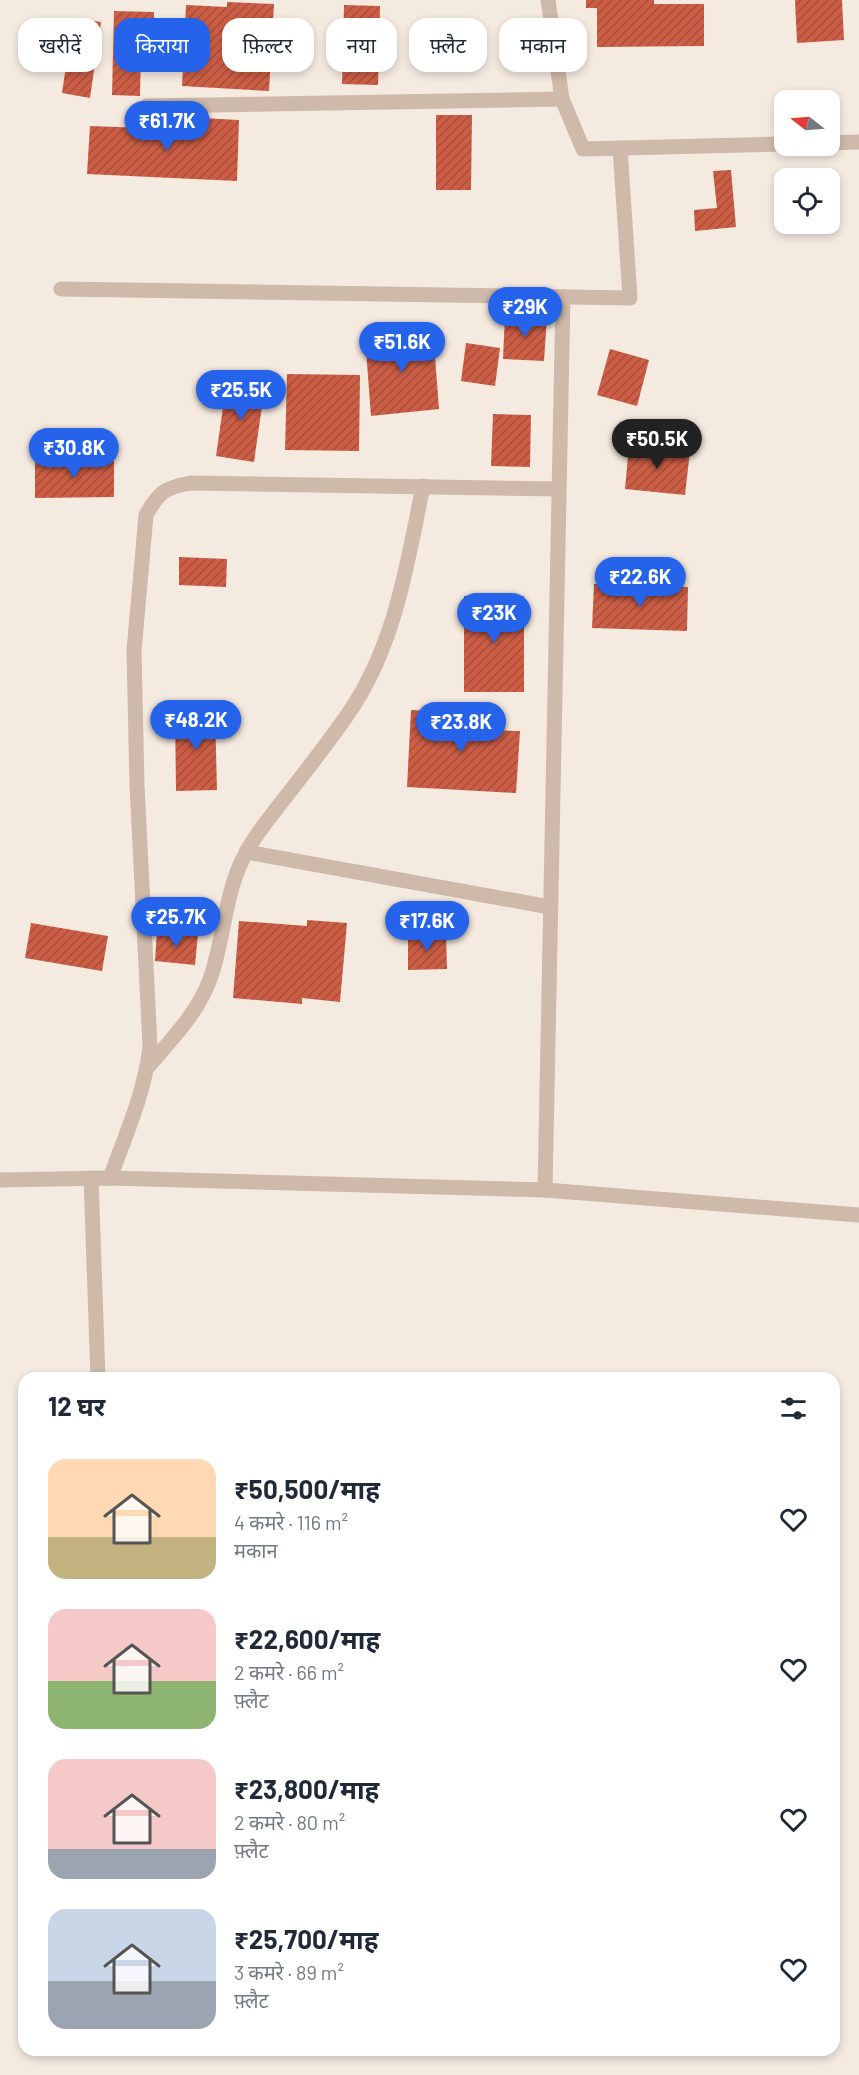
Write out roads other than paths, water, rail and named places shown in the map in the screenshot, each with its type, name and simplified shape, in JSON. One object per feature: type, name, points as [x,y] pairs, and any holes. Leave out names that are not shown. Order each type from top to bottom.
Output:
[{"type":"street","points":[[548,0],[562,99],[583,149],[774,144]]},
{"type":"street","points":[[147,106],[562,99]]},
{"type":"street","points":[[840,143],[859,142]]},
{"type":"street","points":[[61,289],[630,298],[620,148]]},
{"type":"street","points":[[545,1190],[563,297]]},
{"type":"street","points":[[110,1178],[140,1095],[147,1068],[150,1022],[137,785],[134,651],[146,515],[155,498],[168,488],[190,483],[560,489]]},
{"type":"street","points":[[147,1068],[200,1001],[217,954],[233,879],[246,852],[349,713],[383,650],[395,614],[423,486]]},
{"type":"street","points":[[246,852],[550,907]]},
{"type":"street","points":[[91,1178],[98,1372]]},
{"type":"street","points":[[0,1180],[110,1178],[545,1190],[859,1215]]}]
